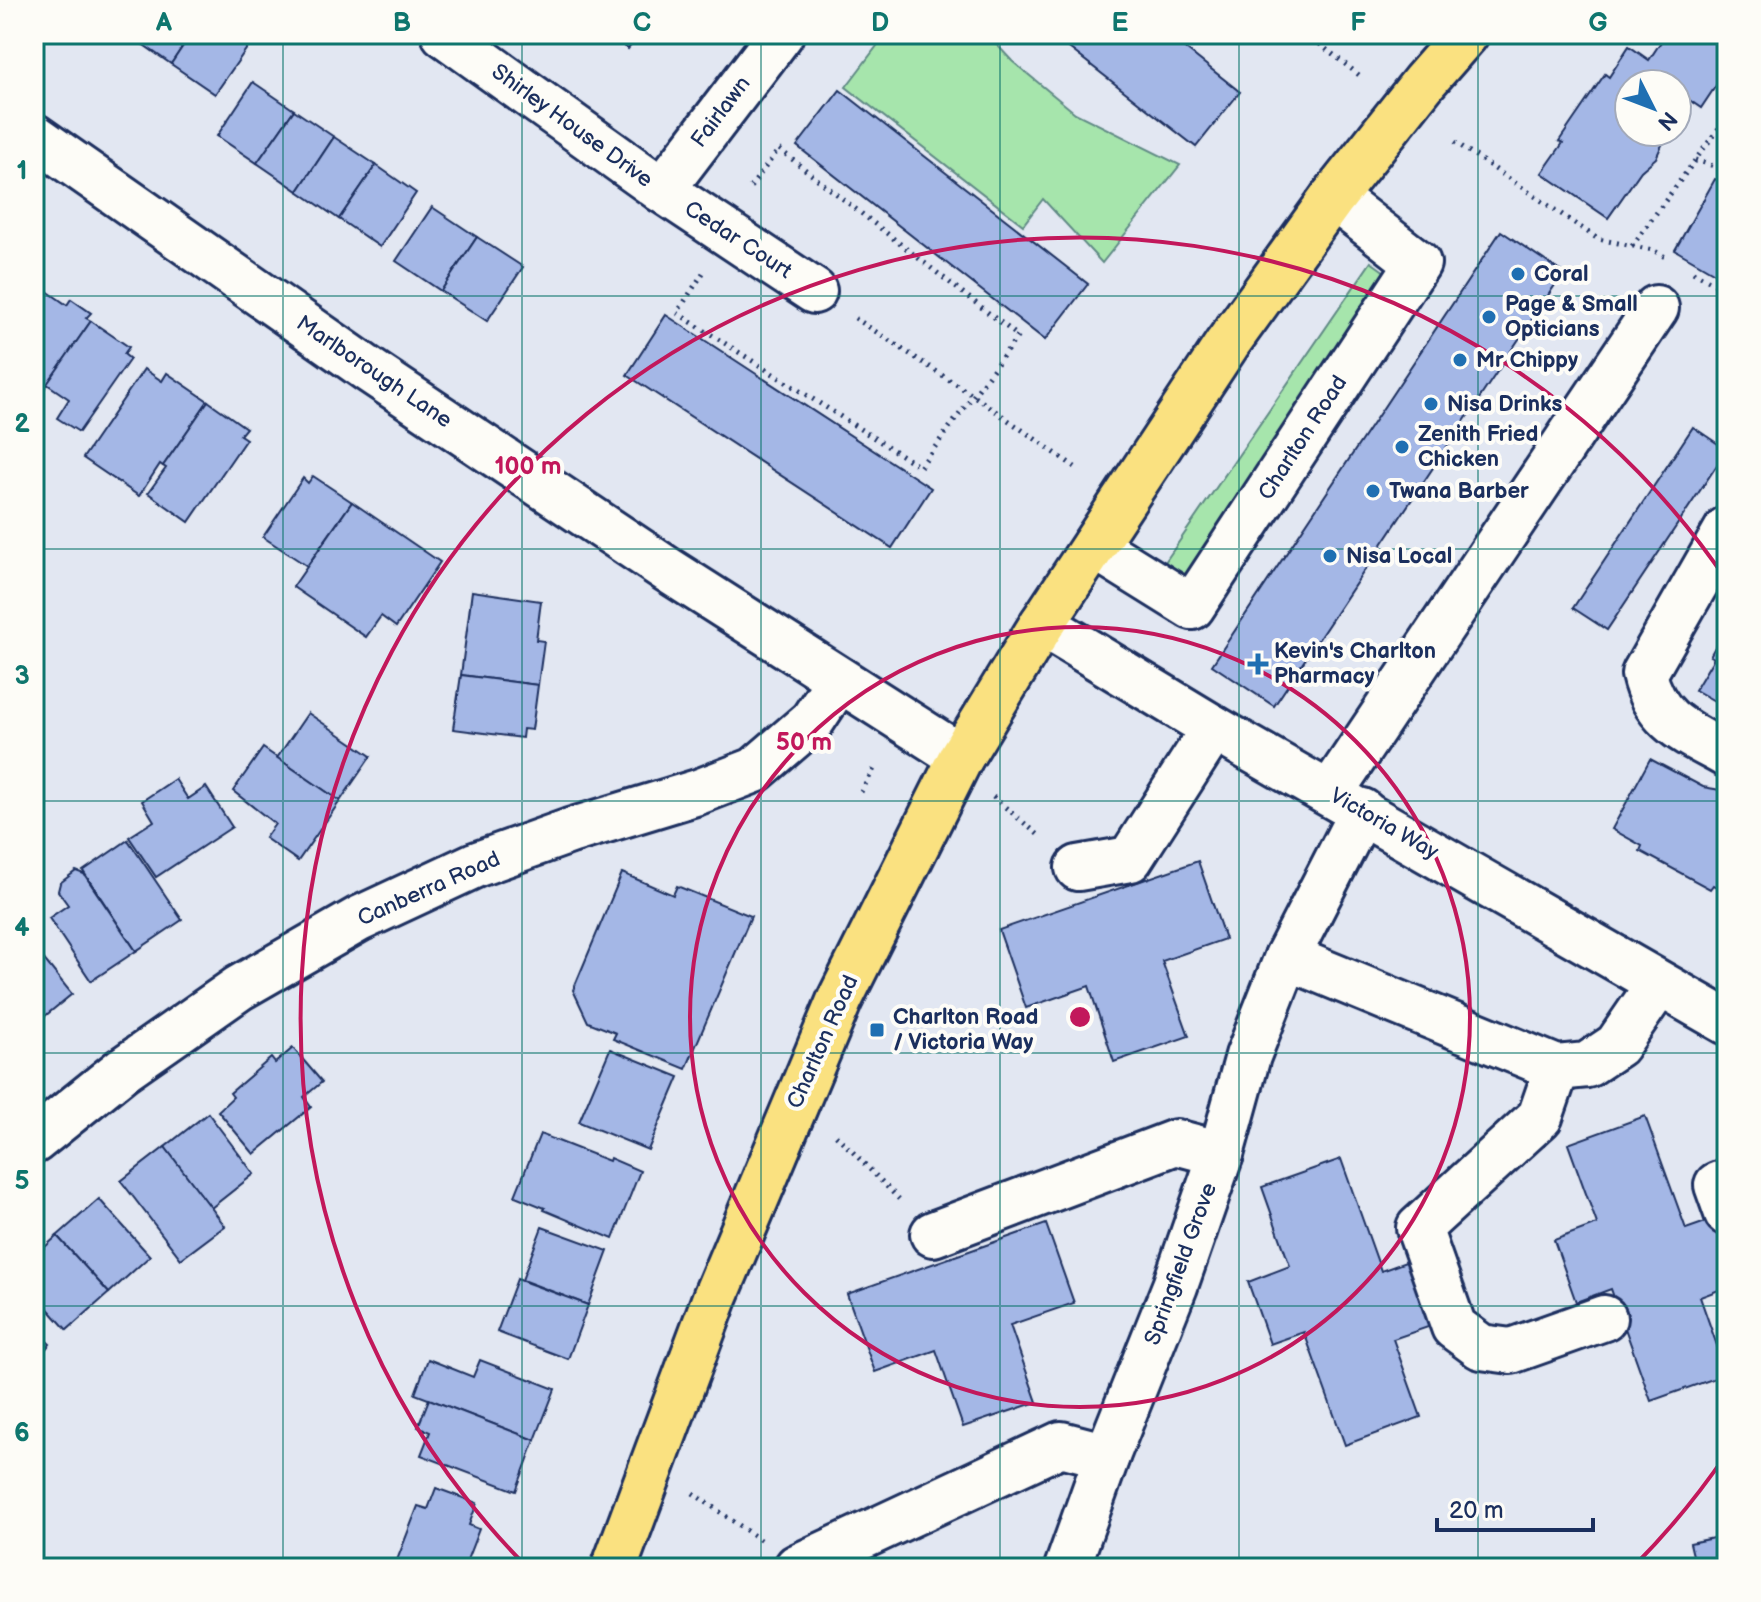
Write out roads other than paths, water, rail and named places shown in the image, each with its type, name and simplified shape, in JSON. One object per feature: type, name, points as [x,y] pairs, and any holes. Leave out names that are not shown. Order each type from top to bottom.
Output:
[{"type":"main road","name":"Charlton Road","points":[[614,1568],[716,1295],[834,1013],[961,757],[1042,624],[1227,344],[1333,197],[1466,34]]},
{"type":"street","name":"Shirley House Drive","points":[[444,34],[662,190]]},
{"type":"street","name":"Fairlawn","points":[[662,190],[781,34]]},
{"type":"street","name":"Marlborough Lane","points":[[34,136],[369,370],[668,570],[961,757]]},
{"type":"street","name":"Cedar Court","points":[[662,190],[814,291]]},
{"type":"street","name":"Charlton Road","points":[[1094,546],[1192,607],[1418,263],[1333,197]]},
{"type":"street","name":"Springfield Grove","points":[[1067,1568],[1107,1456],[1175,1286],[1221,1154],[1248,1056],[1346,802],[1656,308]]},
{"type":"street","points":[[1727,529],[1644,674],[1656,706],[1671,723],[1727,755]]},
{"type":"street","name":"Victoria Way","points":[[1042,624],[1214,728],[1727,1022]]},
{"type":"street","name":"Canberra Road","points":[[34,1141],[122,1070],[239,988],[359,919],[475,865],[570,831],[698,792],[755,770],[812,721],[839,680]]},
{"type":"street","points":[[1078,868],[1130,859],[1214,728]]},
{"type":"street","points":[[1287,957],[1557,1068],[1587,1065],[1617,1045],[1658,985]]},
{"type":"street","points":[[1557,1068],[1540,1117],[1419,1228],[1454,1327],[1481,1347],[1511,1351],[1604,1318]]},
{"type":"street","points":[[933,1234],[1176,1142],[1221,1154]]},
{"type":"street","points":[[1727,1181],[1717,1185],[1727,1213]]},
{"type":"street","points":[[797,1567],[1061,1444],[1107,1456]]},
{"type":"place","name":"Coral","points":[[1518,274]]},
{"type":"place","name":"Page & Small Opticians","points":[[1489,317]]},
{"type":"place","name":"Mr Chippy","points":[[1460,360]]},
{"type":"place","name":"Nisa Drinks","points":[[1431,404]]},
{"type":"place","name":"Zenith Fried Chicken","points":[[1402,447]]},
{"type":"place","name":"Twana Barber","points":[[1373,491]]},
{"type":"place","name":"Nisa Local","points":[[1330,556]]},
{"type":"place","name":"Kevin's Charlton Pharmacy","points":[[1258,664]]},
{"type":"place","name":"Charlton Road / Victoria Way","points":[[877,1030]]}]
